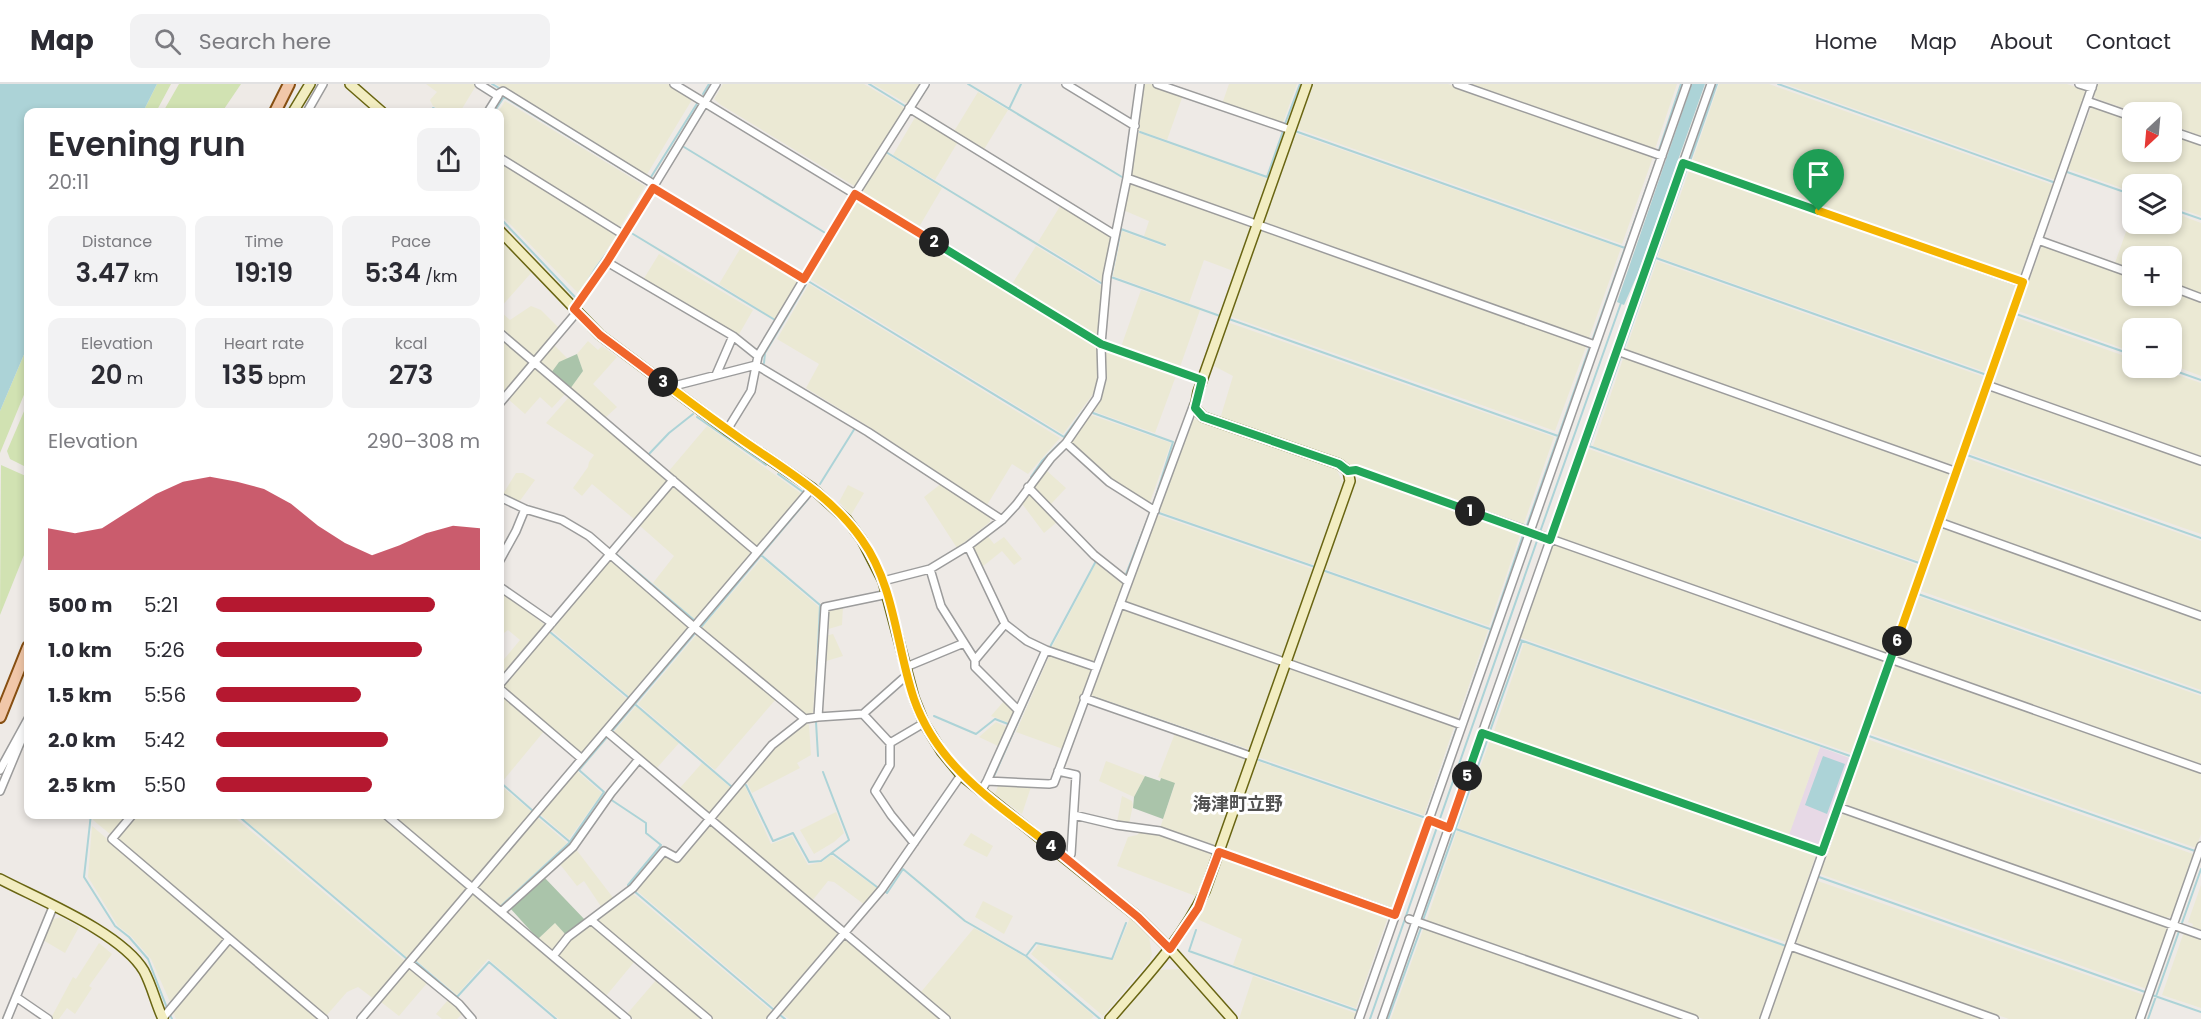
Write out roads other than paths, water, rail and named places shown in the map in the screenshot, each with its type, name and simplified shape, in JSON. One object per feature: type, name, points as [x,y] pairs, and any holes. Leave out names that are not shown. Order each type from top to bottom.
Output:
[{"type":"main road","points":[[277,108],[290,84]]},
{"type":"main road","points":[[0,717],[24,658]]},
{"type":"street","points":[[295,108],[310,84]]},
{"type":"street","points":[[309,108],[323,84]]},
{"type":"street","points":[[350,84],[377,108]]},
{"type":"street","points":[[479,84],[496,95]]},
{"type":"street","points":[[674,84],[1101,344],[1202,380]]},
{"type":"street","points":[[504,398],[576,310],[716,84]]},
{"type":"street","points":[[727,430],[751,391],[758,356],[855,194],[925,84]]},
{"type":"street","points":[[1066,84],[1135,126]]},
{"type":"street","points":[[883,581],[930,569],[968,546],[1002,520],[1051,458],[1066,444],[1097,398],[1102,378],[1101,344],[1107,276],[1127,178],[1140,84]]},
{"type":"street","points":[[1157,84],[1291,130]]},
{"type":"street","points":[[987,781],[1054,783],[1195,401],[1307,84]]},
{"type":"street","points":[[1457,84],[1662,156]]},
{"type":"street","points":[[1359,1019],[1431,821],[1462,725],[1687,84]]},
{"type":"street","points":[[1382,1019],[1446,826],[1482,733],[1548,539],[1711,84]]},
{"type":"street","points":[[1764,1019],[2092,86],[2079,84]]},
{"type":"street","points":[[496,95],[502,91],[804,279]]},
{"type":"street","points":[[490,108],[498,96],[496,95]]},
{"type":"street","points":[[2087,101],[2122,113]]},
{"type":"street","points":[[909,108],[1115,235]]},
{"type":"street","points":[[2182,134],[2201,141]]},
{"type":"street","points":[[504,160],[624,235]]},
{"type":"street","points":[[1683,163],[2023,282]]},
{"type":"street","points":[[1127,178],[1595,345]]},
{"type":"street","points":[[504,235],[600,335],[727,430],[812,488],[833,506],[862,540],[883,581],[906,671],[924,723],[938,746],[961,775],[1138,917],[1170,949],[1232,1019]]},
{"type":"street","points":[[2038,240],[2122,269]]},
{"type":"street","points":[[607,262],[733,336],[758,356]]},
{"type":"street","points":[[2182,291],[2201,298]]},
{"type":"street","points":[[504,336],[757,552]]},
{"type":"street","points":[[716,375],[733,336]]},
{"type":"street","points":[[1617,351],[1957,472]]},
{"type":"street","points":[[670,387],[756,365],[868,432],[1002,520]]},
{"type":"street","points":[[1987,385],[2201,461]]},
{"type":"street","points":[[1110,1019],[1170,949],[1198,908],[1350,481],[1348,471],[1339,464],[1203,417],[1195,408],[1195,401]]},
{"type":"street","points":[[1066,444],[1110,482],[1155,511]]},
{"type":"street","points":[[1348,471],[1356,470],[2201,769]]},
{"type":"street","points":[[504,679],[673,480]]},
{"type":"street","points":[[1028,487],[1094,555],[1128,582]]},
{"type":"street","points":[[361,1019],[812,488]]},
{"type":"street","points":[[504,499],[525,509],[562,520],[589,536],[694,627],[805,718]]},
{"type":"street","points":[[504,553],[525,509]]},
{"type":"street","points":[[1939,522],[2201,616]]},
{"type":"street","points":[[968,546],[1005,624],[1027,641],[1046,650],[1096,667]]},
{"type":"street","points":[[930,569],[941,606],[975,660],[975,667],[1018,710]]},
{"type":"street","points":[[504,590],[552,623]]},
{"type":"street","points":[[818,717],[825,608],[888,594]]},
{"type":"street","points":[[1120,604],[1462,725]]},
{"type":"street","points":[[975,660],[1005,624]]},
{"type":"street","points":[[553,956],[568,937],[633,888],[664,851],[677,858],[772,745],[805,718],[863,714],[906,671],[964,643]]},
{"type":"street","points":[[981,791],[1046,650]]},
{"type":"street","points":[[504,692],[582,759]]},
{"type":"street","points":[[1084,698],[1253,757]]},
{"type":"street","points":[[863,714],[890,743],[888,770],[875,791],[914,843]]},
{"type":"street","points":[[890,743],[924,723]]},
{"type":"street","points":[[0,770],[24,726]]},
{"type":"street","points":[[606,731],[946,1019]]},
{"type":"street","points":[[1482,733],[1822,852]]},
{"type":"street","points":[[0,791],[24,734]]},
{"type":"street","points":[[501,912],[573,847],[610,793],[639,759]]},
{"type":"street","points":[[1058,771],[1076,775],[1071,854],[1067,859]]},
{"type":"street","points":[[771,1019],[882,889],[961,775]]},
{"type":"street","points":[[1838,807],[2201,935]]},
{"type":"street","points":[[1074,815],[1116,825],[1160,831],[1395,915]]},
{"type":"street","points":[[129,819],[112,839],[324,1019]]},
{"type":"street","points":[[392,819],[627,1019]]},
{"type":"street","points":[[1431,821],[1446,826]]},
{"type":"street","points":[[2140,1019],[2201,846]]},
{"type":"street","points":[[0,879],[100,931],[130,952],[144,972],[163,1019],[230,939]]},
{"type":"street","points":[[0,1015],[6,1019],[53,907]]},
{"type":"street","points":[[591,920],[708,1019]]},
{"type":"street","points":[[1413,921],[1694,1019]]},
{"type":"street","points":[[1790,946],[1995,1019]]},
{"type":"street","points":[[409,963],[459,1004],[472,1019]]},
{"type":"street","points":[[16,997],[48,1019]]},
{"type":"water","points":[[0,84],[157,84],[145,108],[24,108],[24,354],[0,411]]},
{"type":"water","points":[[1692,84],[1705,84],[1638,273],[1624,305],[1617,302]]},
{"type":"water","points":[[1823,756],[1845,764],[1827,814],[1805,805]]},
{"type":"waterway","points":[[492,84],[499,88]]},
{"type":"waterway","points":[[703,94],[709,84]]},
{"type":"waterway","points":[[869,84],[905,106]]},
{"type":"waterway","points":[[916,105],[929,84]]},
{"type":"waterway","points":[[968,84],[1122,177]]},
{"type":"waterway","points":[[1009,109],[1021,84]]},
{"type":"waterway","points":[[1285,124],[1300,84]]},
{"type":"waterway","points":[[1659,150],[1681,84]]},
{"type":"waterway","points":[[1690,161],[1717,84]]},
{"type":"waterway","points":[[1778,84],[2053,182]]},
{"type":"waterway","points":[[497,108],[504,97],[648,185]]},
{"type":"waterway","points":[[651,177],[698,102]]},
{"type":"waterway","points":[[1140,132],[1267,177],[1283,131]]},
{"type":"waterway","points":[[1295,131],[1625,248]]},
{"type":"waterway","points":[[684,147],[827,234]]},
{"type":"waterway","points":[[886,152],[1101,283]]},
{"type":"waterway","points":[[1593,338],[1657,158]]},
{"type":"waterway","points":[[1623,350],[1687,168]]},
{"type":"waterway","points":[[2067,172],[2122,191]]},
{"type":"waterway","points":[[2182,212],[2201,219]]},
{"type":"waterway","points":[[504,222],[575,297],[578,297],[619,236]]},
{"type":"waterway","points":[[1165,245],[1121,229],[1111,277],[1220,316]]},
{"type":"waterway","points":[[633,234],[775,320]]},
{"type":"waterway","points":[[1656,258],[1984,374]]},
{"type":"waterway","points":[[764,363],[765,353],[808,281],[1064,437],[1086,410]]},
{"type":"waterway","points":[[1540,532],[1621,303]]},
{"type":"waterway","points":[[2016,314],[2122,351]]},
{"type":"waterway","points":[[1229,319],[1558,436]]},
{"type":"waterway","points":[[1527,525],[1590,346]]},
{"type":"waterway","points":[[1621,356],[1589,446],[1919,563]]},
{"type":"waterway","points":[[2182,373],[2201,380]]},
{"type":"waterway","points":[[1093,413],[1173,442],[1153,505]]},
{"type":"waterway","points":[[649,454],[669,433],[693,414]]},
{"type":"waterway","points":[[697,417],[766,465]]},
{"type":"waterway","points":[[820,484],[855,428]]},
{"type":"waterway","points":[[1031,477],[1042,461],[1060,443]]},
{"type":"waterway","points":[[1967,455],[2201,538]]},
{"type":"waterway","points":[[778,474],[803,492]]},
{"type":"waterway","points":[[701,627],[808,499]]},
{"type":"waterway","points":[[1126,574],[1150,513]]},
{"type":"waterway","points":[[1159,513],[1315,567]]},
{"type":"waterway","points":[[1460,720],[1523,535]]},
{"type":"waterway","points":[[1370,1019],[1538,538]]},
{"type":"waterway","points":[[616,554],[694,620]]},
{"type":"waterway","points":[[761,555],[820,605],[815,712]]},
{"type":"waterway","points":[[1050,647],[1096,561]]},
{"type":"waterway","points":[[1325,571],[1490,629]]},
{"type":"waterway","points":[[1918,594],[2201,693]]},
{"type":"waterway","points":[[550,632],[629,698]]},
{"type":"waterway","points":[[612,731],[696,632]]},
{"type":"waterway","points":[[1520,640],[1850,756]]},
{"type":"waterway","points":[[1490,731],[1522,641]]},
{"type":"waterway","points":[[994,776],[1048,654]]},
{"type":"waterway","points":[[1092,697],[1242,749]]},
{"type":"waterway","points":[[636,705],[732,787]]},
{"type":"waterway","points":[[934,716],[976,734],[995,719],[1008,724]]},
{"type":"waterway","points":[[816,722],[818,756]]},
{"type":"waterway","points":[[1394,909],[1457,727]]},
{"type":"waterway","points":[[1869,736],[2195,851]]},
{"type":"waterway","points":[[501,906],[569,843],[604,792],[579,770],[607,737]]},
{"type":"waterway","points":[[1423,920],[1488,738]]},
{"type":"waterway","points":[[1259,760],[1426,818]]},
{"type":"waterway","points":[[746,785],[773,841],[793,833],[809,862],[821,861],[849,840],[823,772]]},
{"type":"waterway","points":[[504,786],[533,811]]},
{"type":"waterway","points":[[610,799],[646,823],[646,833],[661,845],[628,885],[629,888]]},
{"type":"waterway","points":[[539,816],[570,842]]},
{"type":"waterway","points":[[90,819],[84,877],[115,926],[129,937],[148,959],[167,1008]]},
{"type":"waterway","points":[[242,819],[407,959]]},
{"type":"waterway","points":[[1456,829],[1786,946]]},
{"type":"waterway","points":[[832,853],[877,887]]},
{"type":"waterway","points":[[885,891],[887,893],[903,869],[965,921],[1026,956],[1100,1019]]},
{"type":"waterway","points":[[2148,1019],[2201,869]]},
{"type":"waterway","points":[[1819,877],[2145,992]]},
{"type":"waterway","points":[[634,891],[774,1010]]},
{"type":"waterway","points":[[1196,930],[1189,951],[1358,1011],[1391,917]]},
{"type":"waterway","points":[[1026,956],[1036,943],[1112,959],[1126,923]]},
{"type":"waterway","points":[[1388,1019],[1421,928]]},
{"type":"waterway","points":[[416,962],[457,997],[489,962],[556,1019]]},
{"type":"waterway","points":[[2152,995],[2201,1012]]},
{"type":"waterway","points":[[170,1015],[172,1019]]},
{"type":"waterway","points":[[780,1015],[785,1019]]},
{"type":"district","name":"海津町立野","points":[[1238,804]]}]
